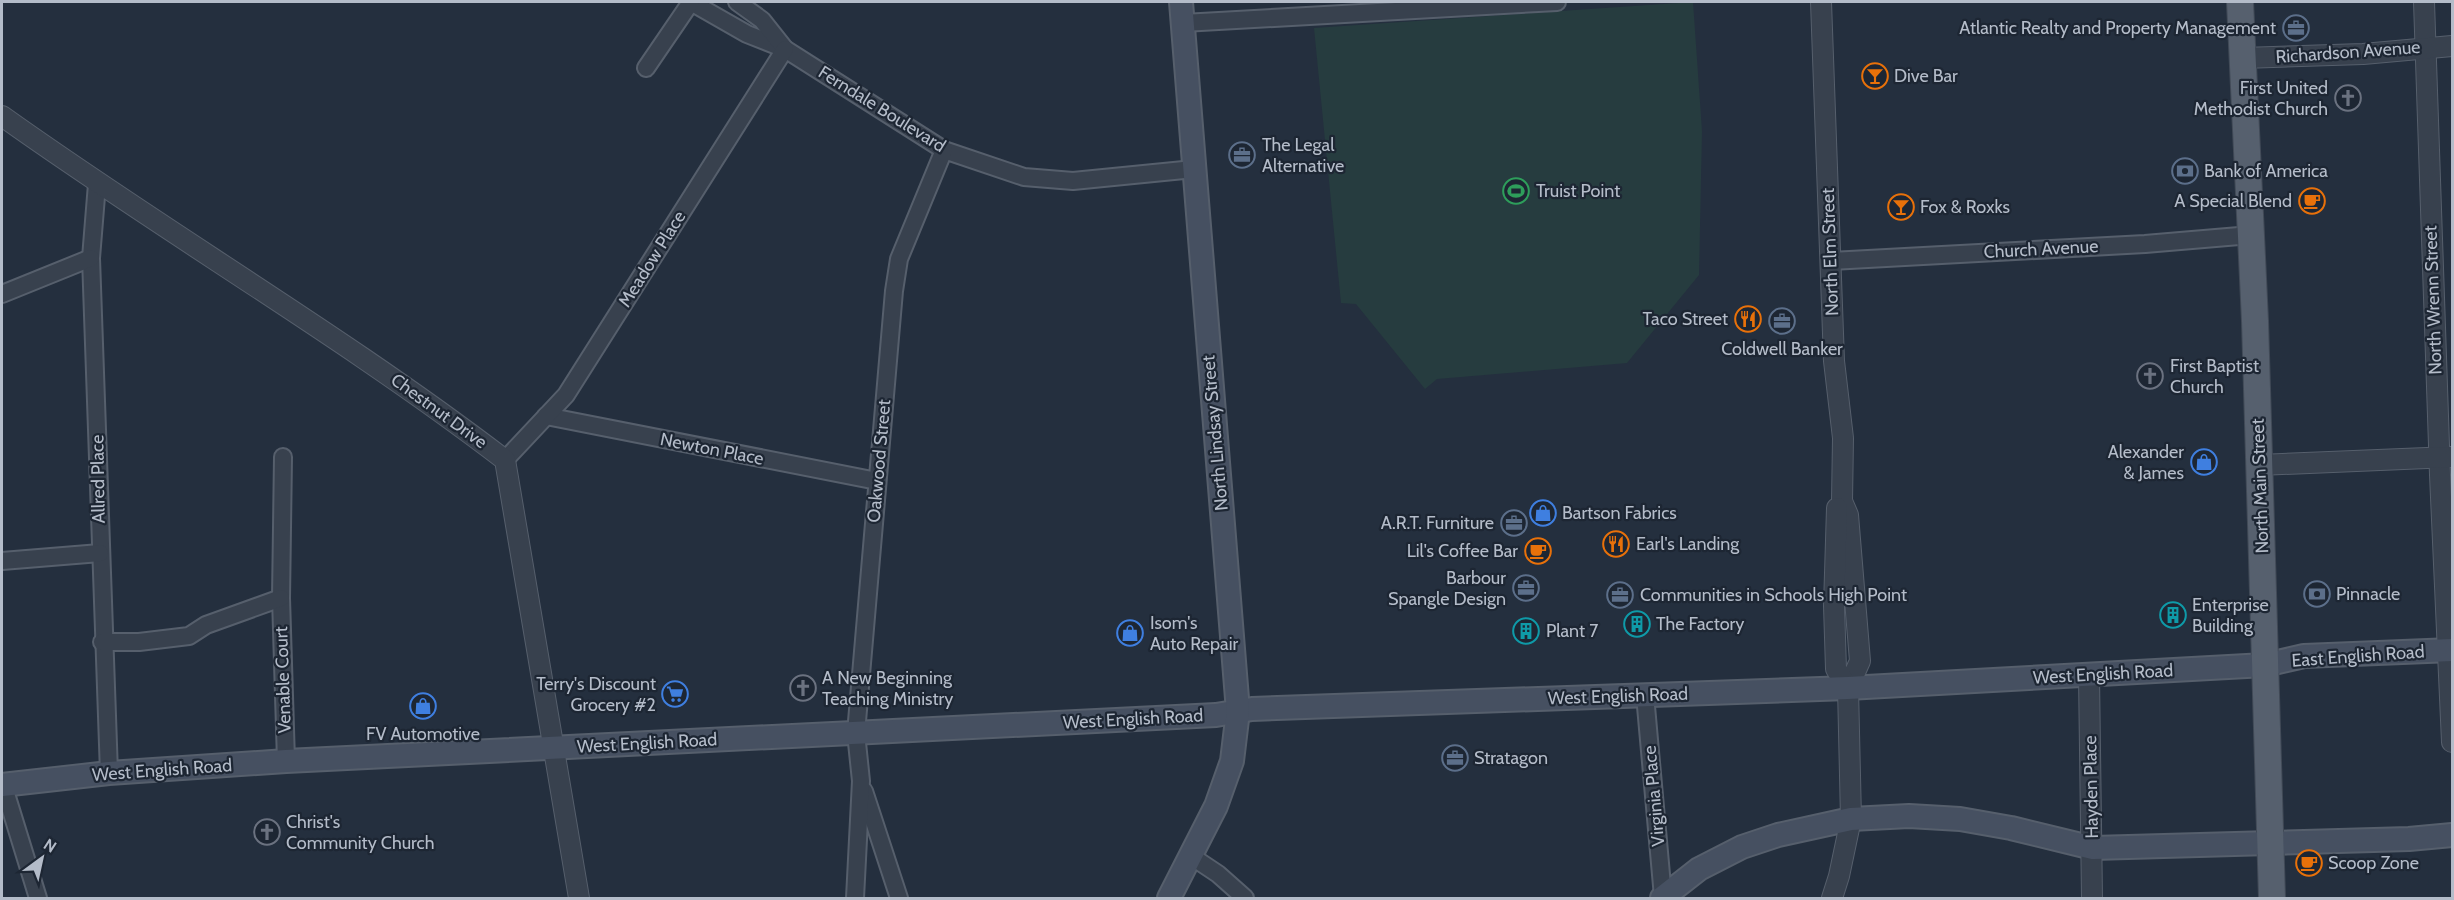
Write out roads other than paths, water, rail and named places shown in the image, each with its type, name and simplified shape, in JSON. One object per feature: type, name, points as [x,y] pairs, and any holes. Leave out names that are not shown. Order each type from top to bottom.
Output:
[{"type":"main road","name":"North Main Street","points":[[2240,2],[2251,235],[2272,898]]},
{"type":"main road","name":"North Lindsay Street","points":[[1169,898],[1216,806],[1232,761],[1238,711],[1182,12]]},
{"type":"main road","name":"East English Road","points":[[2265,665],[2304,656],[2450,650]]},
{"type":"main road","name":"West English Road","points":[[2,784],[109,773],[286,761],[1216,715],[1238,711],[1848,688],[2265,665]]},
{"type":"main road","points":[[1663,898],[1700,869],[1742,847],[1778,835],[1851,819],[1909,816],[1960,819],[2011,828],[2093,848],[2270,841],[2409,839],[2452,835]]},
{"type":"street","name":"Ferndale Boulevard","points":[[691,2],[747,34],[785,49],[944,150],[1024,177],[1051,181],[1194,169]]},
{"type":"street","points":[[646,68],[691,2]]},
{"type":"street","name":"Ferndale Boulevard","points":[[737,2],[762,20],[785,49]]},
{"type":"street","points":[[1182,12],[1557,2]]},
{"type":"street","name":"North Elm Street","points":[[1821,2],[1834,361],[1844,438],[1842,501],[1837,509],[1836,669],[1848,688],[1851,819],[1832,898]]},
{"type":"street","name":"North Wrenn Street","points":[[2424,2],[2446,457],[2452,742]]},
{"type":"street","name":"Richardson Avenue","points":[[2243,58],[2399,52],[2426,47],[2452,46]]},
{"type":"street","name":"Meadow Place","points":[[505,460],[566,395],[785,49]]},
{"type":"street","name":"Chestnut Drive","points":[[2,116],[97,184],[215,258],[345,345],[505,460],[579,898]]},
{"type":"street","name":"Oakwood Street","points":[[855,898],[861,781],[856,733],[899,259],[944,150]]},
{"type":"street","name":"Allred Place","points":[[97,184],[91,258],[102,642],[109,773]]},
{"type":"street","name":"Church Avenue","points":[[1831,261],[2145,244],[2251,235]]},
{"type":"street","points":[[2,294],[91,258]]},
{"type":"street","name":"Newton Place","points":[[546,416],[878,481]]},
{"type":"street","name":"Venable Court","points":[[283,457],[281,598],[286,761]]},
{"type":"street","points":[[2259,465],[2446,457]]},
{"type":"street","points":[[2,561],[100,553]]},
{"type":"street","name":"Venable Court","points":[[102,642],[139,642],[189,636],[206,625],[281,598]]},
{"type":"street","name":"Hayden Place","points":[[2089,676],[2092,898]]},
{"type":"street","name":"Virginia Place","points":[[1645,695],[1663,898]]},
{"type":"street","name":"Oakwood Street","points":[[861,781],[899,898]]},
{"type":"street","points":[[2,784],[38,898]]},
{"type":"street","points":[[1191,856],[1218,874],[1245,898]]},
{"type":"place","name":"Atlantic Realty and Property Management","points":[[2296,28]]},
{"type":"place","name":"Dive Bar","points":[[1875,76]]},
{"type":"place","name":"First United Methodist Church","points":[[2348,98]]},
{"type":"place","name":"The Legal Alternative","points":[[1242,155]]},
{"type":"place","name":"Bank of America","points":[[2185,171]]},
{"type":"place","name":"Truist Point","points":[[1516,191]]},
{"type":"place","name":"A Special Blend","points":[[2312,201]]},
{"type":"place","name":"Fox & Roxks","points":[[1901,207]]},
{"type":"place","name":"Taco Street","points":[[1748,319]]},
{"type":"place","name":"Coldwell Banker","points":[[1782,321]]},
{"type":"place","name":"First Baptist Church","points":[[2150,376]]},
{"type":"place","name":"Alexander & James","points":[[2204,462]]},
{"type":"place","name":"Bartson Fabrics","points":[[1543,513]]},
{"type":"place","name":"A.R.T. Furniture","points":[[1514,523]]},
{"type":"place","name":"Earl's Landing","points":[[1616,544]]},
{"type":"place","name":"Lil's Coffee Bar","points":[[1538,551]]},
{"type":"place","name":"Barbour Spangle Design","points":[[1526,588]]},
{"type":"place","name":"Pinnacle","points":[[2317,594]]},
{"type":"place","name":"Communities in Schools High Point","points":[[1620,595]]},
{"type":"place","name":"Enterprise Building","points":[[2173,615]]},
{"type":"place","name":"The Factory","points":[[1637,624]]},
{"type":"place","name":"Plant 7","points":[[1526,631]]},
{"type":"place","name":"Isom's Auto Repair","points":[[1130,633]]},
{"type":"place","name":"A New Beginning Teaching Ministry","points":[[803,688]]},
{"type":"place","name":"Terry's Discount Grocery #2","points":[[675,694]]},
{"type":"place","name":"FV Automotive","points":[[423,706]]},
{"type":"place","name":"Stratagon","points":[[1455,758]]},
{"type":"place","name":"Christ's Community Church","points":[[267,832]]},
{"type":"place","name":"Scoop Zone","points":[[2309,863]]}]
